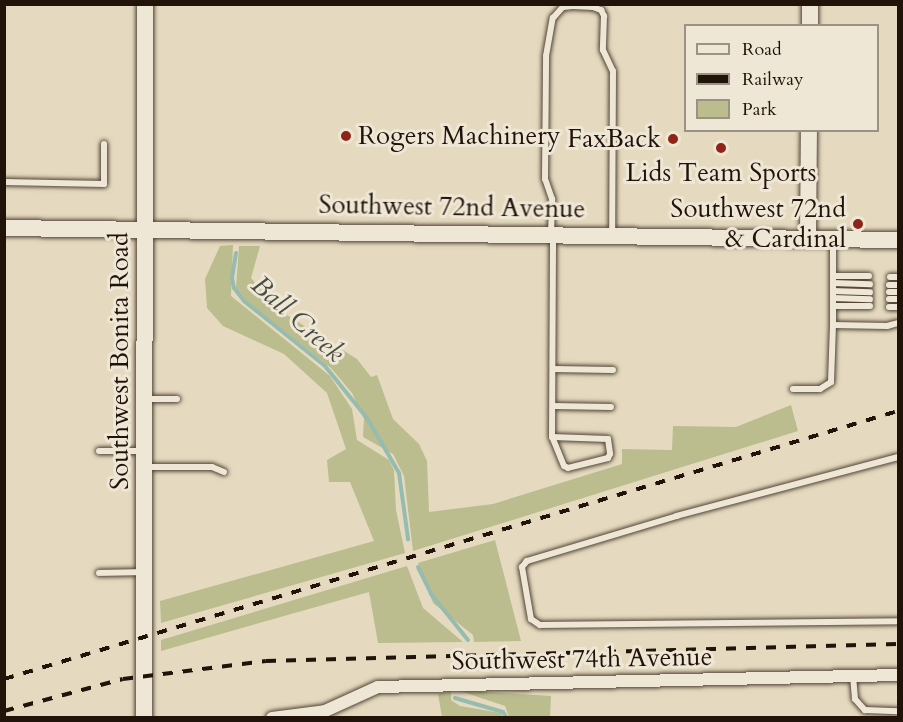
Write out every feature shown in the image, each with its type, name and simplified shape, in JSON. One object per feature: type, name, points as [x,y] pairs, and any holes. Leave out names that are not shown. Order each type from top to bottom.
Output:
[{"type":"main road","name":"Southwest Bonita Road","points":[[144,717],[145,4]]},
{"type":"main road","points":[[810,4],[810,24]]},
{"type":"main road","points":[[808,238],[809,132]]},
{"type":"main road","name":"Southwest 72nd Avenue","points":[[4,228],[898,240]]},
{"type":"street","name":"Southwest 74th Avenue","points":[[272,717],[325,711],[378,687],[898,675]]},
{"type":"lane","points":[[552,437],[608,439],[610,454],[608,458],[568,468],[564,466],[552,437],[554,369],[552,199],[545,179],[546,56],[553,18],[563,7],[593,7],[601,10],[604,16],[603,50],[613,71],[612,235]]},
{"type":"lane","points":[[4,182],[104,184],[104,144]]},
{"type":"lane","points":[[793,388],[824,388],[831,382],[833,239]]},
{"type":"lane","points":[[833,276],[869,276]]},
{"type":"lane","points":[[890,277],[898,277]]},
{"type":"lane","points":[[833,284],[870,291],[833,295]]},
{"type":"lane","points":[[889,292],[898,285]]},
{"type":"lane","points":[[889,292],[898,292]]},
{"type":"lane","points":[[889,292],[898,299]]},
{"type":"lane","points":[[833,306],[870,306]]},
{"type":"lane","points":[[889,307],[898,307]]},
{"type":"lane","points":[[833,325],[898,323]]},
{"type":"lane","points":[[554,369],[613,370]]},
{"type":"lane","points":[[145,399],[177,399]]},
{"type":"lane","points":[[553,406],[611,407]]},
{"type":"lane","points":[[99,451],[212,467],[224,472]]},
{"type":"lane","points":[[898,457],[677,516],[527,561],[522,567],[531,619],[540,624],[898,621]]},
{"type":"lane","points":[[99,573],[144,572]]},
{"type":"lane","points":[[853,675],[855,699],[865,710],[898,711]]},
{"type":"green space","points":[[233,245],[231,296],[330,376],[352,409],[357,440],[389,460],[394,470],[396,510],[405,553],[161,623],[160,601],[374,541],[350,482],[329,482],[327,460],[346,449],[327,393],[284,354],[223,326],[207,308],[205,279],[220,246]]},
{"type":"green space","points":[[239,246],[260,246],[251,278],[276,308],[357,359],[371,377],[377,375],[393,419],[419,444],[427,461],[429,512],[493,504],[622,464],[622,449],[672,450],[673,426],[736,427],[791,405],[798,431],[413,551],[404,476],[393,454],[363,437],[364,419],[352,393],[331,368],[247,302],[236,288]]},
{"type":"green space","points":[[495,540],[521,641],[474,642],[473,635],[433,603],[418,563]]},
{"type":"green space","points":[[407,566],[423,608],[463,642],[378,643],[369,592],[161,651],[161,640]]},
{"type":"green space","points":[[457,690],[551,696],[550,717],[509,717],[505,706]]},
{"type":"green space","points":[[451,691],[451,700],[460,706],[501,713],[503,717],[442,717],[438,694]]},
{"type":"waterway","name":"Ball Creek","points":[[236,253],[232,278],[234,288],[244,301],[325,366],[367,418],[399,473],[408,539]]},
{"type":"waterway","name":"Ball Creek","points":[[418,567],[431,594],[468,640]]},
{"type":"waterway","name":"Ball Creek","points":[[455,698],[503,712],[507,718]]},
{"type":"railway","points":[[4,679],[898,411]]},
{"type":"railway","points":[[4,711],[123,679],[266,661],[898,644]]},
{"type":"place","name":"Rogers Machinery","points":[[346,136]]},
{"type":"place","name":"FaxBack","points":[[673,139]]},
{"type":"place","name":"Lids Team Sports","points":[[721,148]]},
{"type":"place","name":"Southwest 72nd & Cardinal","points":[[858,224]]}]
